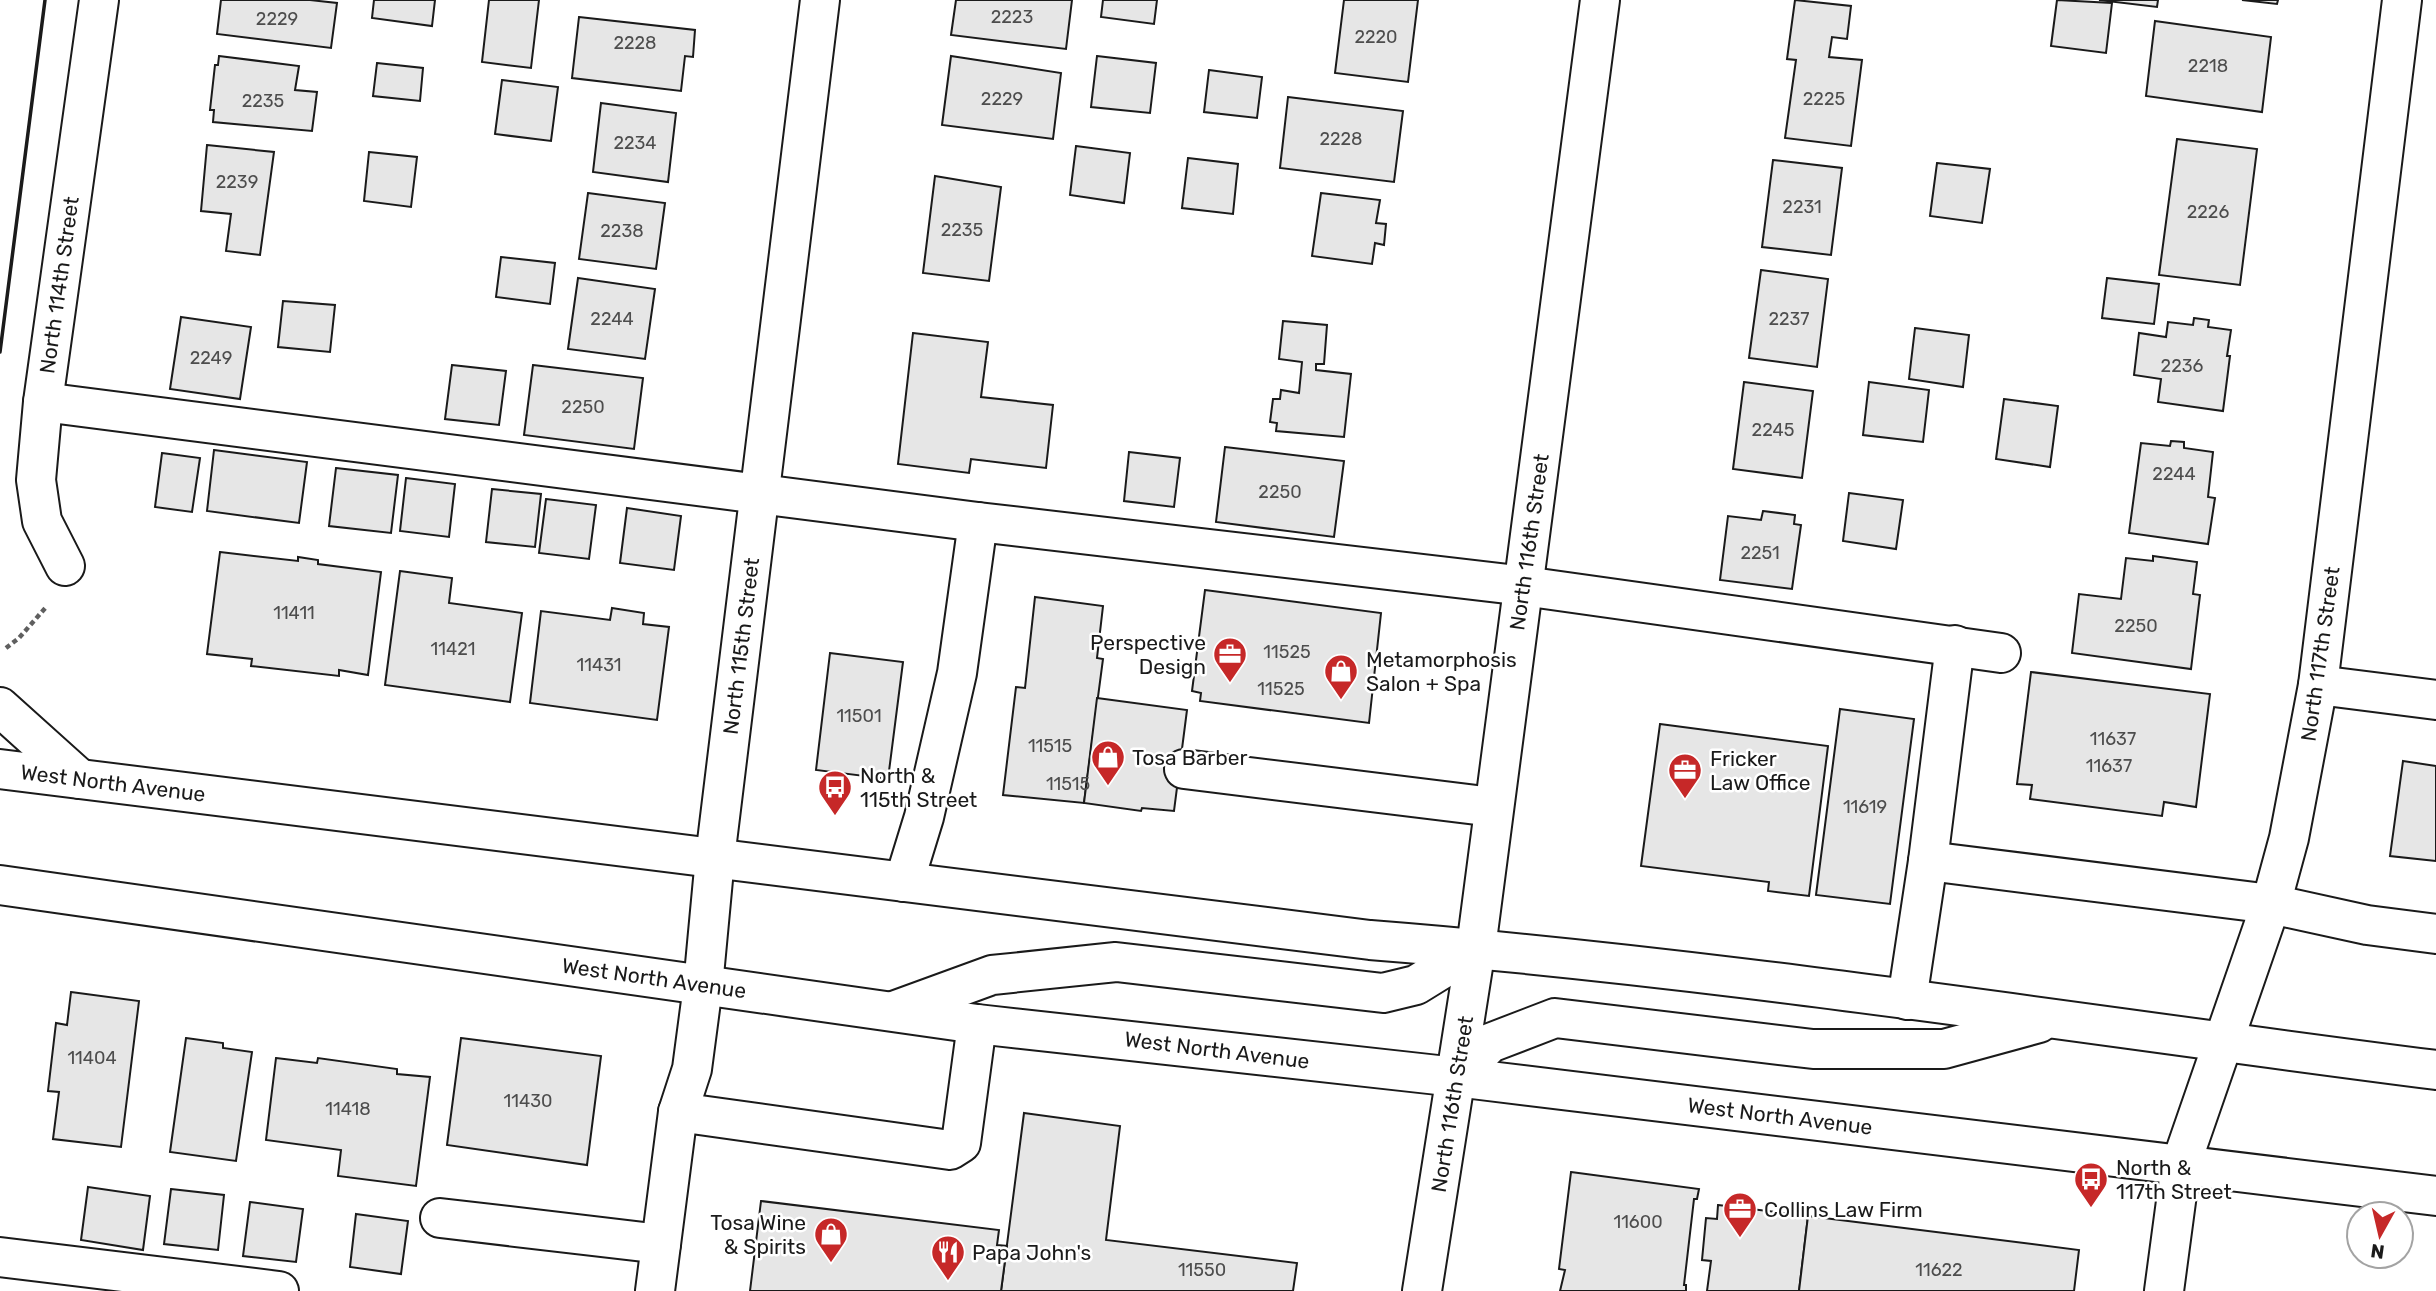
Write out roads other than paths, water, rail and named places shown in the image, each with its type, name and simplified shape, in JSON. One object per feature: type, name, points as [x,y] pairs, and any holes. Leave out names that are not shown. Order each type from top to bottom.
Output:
[{"type":"main road","name":"North 114th Street","points":[[65,566],[42,521],[36,480],[43,401],[99,0]]},
{"type":"main road","name":"North 115th Street","points":[[655,1291],[678,1112],[692,1069],[704,986],[715,858],[820,0]]},
{"type":"main road","name":"North 116th Street","points":[[1422,1291],[1476,948],[1600,0]]},
{"type":"main road","name":"North 117th Street","points":[[2164,1291],[2181,1164],[2271,904],[2289,838],[2318,685],[2402,0]]},
{"type":"main road","points":[[43,401],[978,522],[1524,586],[2001,653]]},
{"type":"main road","points":[[904,882],[924,817],[957,673],[978,522]]},
{"type":"main road","points":[[1908,1000],[1955,645]]},
{"type":"main road","points":[[2318,685],[2436,700]]},
{"type":"main road","points":[[0,707],[79,779]]},
{"type":"main road","name":"West North Avenue","points":[[0,769],[1370,940],[1584,959],[2056,1018],[2436,1070]]},
{"type":"main road","points":[[1184,769],[1493,807]]},
{"type":"main road","points":[[1928,861],[2271,904],[2367,925],[2436,934]]},
{"type":"main road","name":"West North Avenue","points":[[0,886],[977,1024],[1456,1077],[2436,1196]]},
{"type":"main road","points":[[892,1012],[992,975],[1116,962],[1383,993],[1416,985],[1476,948]]},
{"type":"main road","points":[[1456,1077],[1490,1044],[1555,1018],[1813,1049],[1944,1049],[2056,1018]]},
{"type":"main road","points":[[678,1112],[950,1150],[961,1143],[977,1024]]},
{"type":"main road","points":[[440,1218],[661,1244]]},
{"type":"main road","points":[[0,1257],[279,1291]]},
{"type":"place","name":"Perspective Design","points":[[1230,684]]},
{"type":"place","name":"Metamorphosis Salon + Spa","points":[[1341,701]]},
{"type":"place","name":"Tosa Barber","points":[[1108,787]]},
{"type":"place","name":"Fricker Law Office","points":[[1685,800]]},
{"type":"place","name":"North & 115th Street","points":[[835,817]]},
{"type":"place","name":"North & 117th Street","points":[[2091,1209]]},
{"type":"place","name":"Collins Law Firm","points":[[1740,1239]]},
{"type":"place","name":"Tosa Wine & Spirits","points":[[831,1264]]},
{"type":"place","name":"Papa John's","points":[[948,1282]]}]
